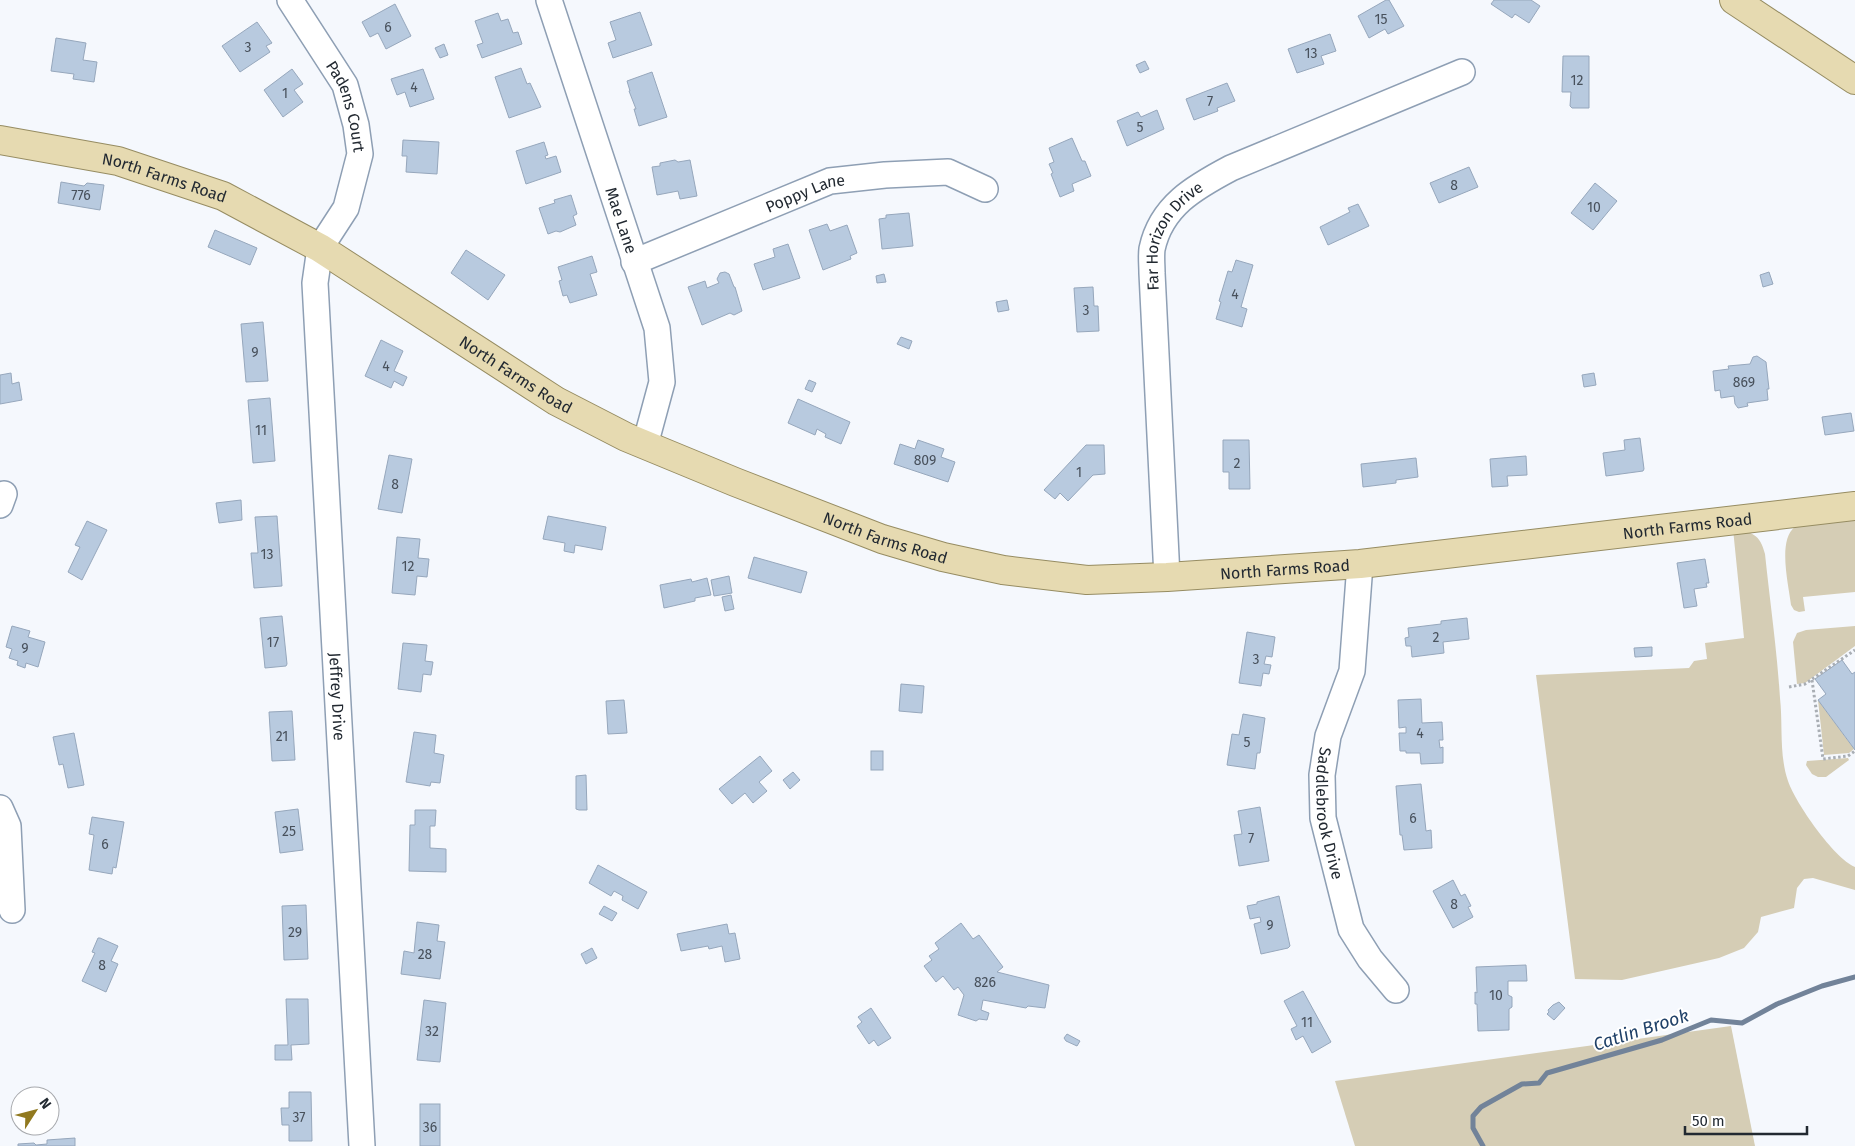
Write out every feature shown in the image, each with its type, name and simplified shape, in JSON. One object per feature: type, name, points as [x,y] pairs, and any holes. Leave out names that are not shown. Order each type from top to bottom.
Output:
[{"type":"main road","points":[[1734,0],[1855,80]]},
{"type":"main road","name":"North Farms Road","points":[[0,140],[118,161],[223,196],[320,248],[556,401],[645,445],[882,539],[943,557],[1002,570],[1087,580],[1166,577],[1360,564],[1855,506]]},
{"type":"street","name":"Padens Court","points":[[290,0],[345,85],[356,124],[360,154],[346,208],[320,248]]},
{"type":"street","name":"Mae Lane","points":[[549,0],[657,328],[662,382],[645,445]]},
{"type":"street","name":"Far Horizon Drive","points":[[1166,577],[1152,273],[1152,250],[1164,221],[1184,196],[1198,185],[1231,168],[1462,72]]},
{"type":"street","name":"Poppy Lane","points":[[634,262],[830,181],[885,175],[948,172],[985,189]]},
{"type":"street","name":"Jeffrey Drive","points":[[320,248],[315,283],[362,1146]]},
{"type":"street","name":"Saddlebrook Drive","points":[[1360,564],[1352,671],[1328,736],[1322,775],[1323,818],[1352,929],[1370,960],[1396,990]]},
{"type":"street","points":[[0,808],[8,826],[12,910]]},
{"type":"path","points":[[1788,687],[1805,684],[1855,650]]},
{"type":"path","points":[[1812,680],[1823,759],[1848,756],[1855,751]]},
{"type":"shaded area","points":[[1855,514],[1855,592],[1803,597],[1805,611],[1799,612],[1794,610],[1791,605],[1785,552],[1786,542],[1790,533],[1799,525]]},
{"type":"shaded area","points":[[1733,529],[1745,531],[1758,538],[1765,554],[1779,680],[1783,761],[1788,781],[1807,816],[1827,842],[1846,862],[1855,867],[1855,890],[1813,878],[1804,879],[1797,888],[1794,908],[1761,917],[1758,932],[1744,948],[1719,958],[1622,980],[1575,979],[1536,675],[1689,668],[1694,661],[1707,659],[1705,643],[1744,638]]},
{"type":"shaded area","points":[[1855,626],[1855,646],[1805,683],[1797,684],[1793,642],[1797,633],[1806,630]]},
{"type":"shaded area","points":[[1818,700],[1854,749],[1849,753],[1824,755]]},
{"type":"shaded area","points":[[1848,758],[1849,760],[1826,777],[1818,777],[1812,774],[1806,765],[1807,761]]},
{"type":"shaded area","points":[[1731,1026],[1755,1146],[1355,1146],[1335,1081]]},
{"type":"building","points":[[1389,0],[1404,26],[1388,34],[1385,29],[1369,38],[1358,16]]},
{"type":"building","points":[[1494,0],[1531,0],[1540,6],[1529,23],[1515,14],[1512,18],[1491,4]]},
{"type":"building","points":[[395,4],[411,36],[386,49],[378,33],[370,37],[362,22]]},
{"type":"building","points":[[640,12],[652,45],[613,58],[608,43],[616,40],[610,22]]},
{"type":"building","points":[[498,13],[501,21],[508,19],[513,33],[518,32],[522,44],[482,58],[477,45],[483,43],[475,21]]},
{"type":"building","points":[[257,22],[272,43],[266,46],[270,52],[240,72],[222,46]]},
{"type":"building","points":[[1330,34],[1336,51],[1321,56],[1324,64],[1297,73],[1288,49]]},
{"type":"building","points":[[56,38],[86,43],[83,60],[97,62],[94,82],[73,79],[74,74],[51,71]]},
{"type":"building","points":[[444,44],[448,55],[440,58],[435,48]]},
{"type":"building","points":[[1563,56],[1589,56],[1589,108],[1572,108],[1570,106],[1571,92],[1562,92]]},
{"type":"building","points":[[1145,61],[1149,69],[1140,73],[1136,65]]},
{"type":"building","points":[[521,68],[527,84],[530,83],[541,107],[509,118],[495,77]]},
{"type":"building","points":[[292,69],[303,84],[294,90],[303,102],[283,117],[264,90]]},
{"type":"building","points":[[423,69],[434,99],[410,107],[405,92],[397,95],[391,79]]},
{"type":"building","points":[[652,72],[667,117],[639,126],[627,81]]},
{"type":"building","points":[[1227,83],[1235,101],[1217,108],[1218,111],[1194,120],[1186,99]]},
{"type":"building","points":[[1157,110],[1164,129],[1127,146],[1117,121],[1138,112],[1141,117]]},
{"type":"building","points":[[1072,138],[1091,176],[1072,184],[1074,191],[1060,197],[1051,174],[1053,173],[1049,164],[1054,162],[1049,148]]},
{"type":"building","points":[[403,140],[439,142],[437,174],[406,172],[407,156],[402,156]]},
{"type":"building","points":[[544,142],[548,155],[545,156],[546,159],[556,156],[561,172],[526,184],[516,151]]},
{"type":"building","points":[[675,160],[678,162],[690,160],[697,196],[680,199],[678,191],[657,195],[652,167]]},
{"type":"building","points":[[1469,167],[1478,187],[1439,203],[1430,183]]},
{"type":"building","points":[[61,182],[84,186],[87,183],[104,185],[100,210],[58,203]]},
{"type":"building","points":[[1595,183],[1617,201],[1593,230],[1571,213]]},
{"type":"building","points":[[571,195],[577,214],[573,216],[576,225],[560,232],[556,231],[548,234],[539,208],[555,203],[554,200]]},
{"type":"building","points":[[1358,204],[1369,226],[1328,245],[1320,227],[1350,212],[1348,208]]},
{"type":"building","points":[[909,213],[913,246],[882,249],[879,219],[886,218],[886,215]]},
{"type":"building","points":[[827,224],[830,231],[847,225],[857,253],[850,256],[851,259],[823,270],[809,230]]},
{"type":"building","points":[[215,230],[257,248],[250,265],[208,247]]},
{"type":"building","points":[[788,244],[800,278],[763,290],[754,264],[775,257],[773,249]]},
{"type":"building","points":[[466,250],[505,275],[488,300],[451,273]]},
{"type":"building","points":[[592,256],[597,272],[590,274],[597,295],[570,303],[567,295],[563,296],[559,281],[562,280],[558,267]]},
{"type":"building","points":[[1236,260],[1253,265],[1241,307],[1247,309],[1242,327],[1216,319],[1228,271],[1232,272]]},
{"type":"building","points":[[725,272],[729,274],[735,287],[742,311],[734,315],[730,313],[702,325],[688,287],[705,281],[707,288],[719,283],[717,279],[720,273]]},
{"type":"building","points":[[1769,272],[1773,284],[1763,287],[1760,275]]},
{"type":"building","points":[[884,274],[886,282],[877,283],[876,276]]},
{"type":"building","points":[[1093,287],[1094,306],[1098,306],[1099,331],[1077,332],[1074,288]]},
{"type":"building","points":[[1007,300],[1009,310],[998,312],[996,302]]},
{"type":"building","points":[[263,322],[268,381],[246,382],[241,324]]},
{"type":"building","points":[[901,337],[912,341],[909,349],[897,344]]},
{"type":"building","points":[[381,340],[403,351],[394,371],[407,377],[403,386],[394,381],[391,388],[365,376]]},
{"type":"building","points":[[1757,356],[1766,362],[1769,389],[1767,389],[1768,400],[1747,403],[1748,406],[1738,408],[1735,404],[1734,396],[1721,398],[1720,390],[1715,391],[1713,371],[1729,369],[1728,366],[1750,364],[1753,357]]},
{"type":"building","points":[[11,373],[12,384],[19,382],[22,400],[0,404],[0,375]]},
{"type":"building","points":[[1594,373],[1596,385],[1584,387],[1582,375]]},
{"type":"building","points":[[809,380],[816,383],[812,392],[805,389]]},
{"type":"building","points":[[270,398],[275,461],[253,463],[248,400]]},
{"type":"building","points":[[798,399],[850,422],[841,444],[825,437],[826,434],[817,429],[815,435],[788,423]]},
{"type":"building","points":[[1851,413],[1854,431],[1825,435],[1822,417]]},
{"type":"building","points":[[1640,438],[1643,471],[1606,476],[1603,453],[1625,450],[1624,440]]},
{"type":"building","points":[[918,440],[944,449],[941,457],[955,462],[948,482],[894,464],[900,444],[915,449]]},
{"type":"building","points":[[1223,440],[1249,440],[1250,489],[1229,489],[1229,472],[1223,472]]},
{"type":"building","points":[[1086,445],[1104,445],[1105,474],[1093,475],[1068,501],[1060,493],[1055,499],[1044,490]]},
{"type":"building","points":[[389,455],[412,459],[402,513],[378,509]]},
{"type":"building","points":[[1526,456],[1527,475],[1507,476],[1508,486],[1492,487],[1490,459]]},
{"type":"building","points":[[1416,458],[1418,477],[1396,480],[1396,483],[1363,487],[1361,464]]},
{"type":"building","points":[[241,500],[242,520],[219,523],[216,503]]},
{"type":"building","points":[[277,516],[282,586],[254,588],[251,553],[258,553],[255,517]]},
{"type":"building","points":[[548,516],[606,527],[602,550],[575,545],[574,553],[564,551],[565,543],[543,539]]},
{"type":"building","points":[[87,521],[107,530],[82,580],[68,572],[80,547],[75,545]]},
{"type":"building","points":[[397,537],[420,539],[418,558],[429,559],[427,577],[417,576],[415,595],[392,593]]},
{"type":"building","points":[[754,557],[807,572],[801,593],[748,578]]},
{"type":"building","points":[[1705,559],[1709,583],[1706,583],[1707,587],[1694,589],[1697,606],[1684,608],[1677,563]]},
{"type":"building","points":[[729,576],[732,593],[714,596],[711,580]]},
{"type":"building","points":[[707,578],[711,595],[695,598],[695,601],[664,608],[660,585],[691,579],[692,582]]},
{"type":"building","points":[[731,595],[734,609],[725,611],[722,597]]},
{"type":"building","points":[[282,616],[287,664],[286,666],[265,668],[260,618]]},
{"type":"building","points":[[1467,618],[1469,639],[1443,642],[1444,653],[1412,657],[1411,646],[1406,646],[1405,638],[1409,637],[1408,628],[1441,624],[1441,621]]},
{"type":"building","points":[[12,626],[30,631],[28,637],[45,642],[38,667],[26,663],[25,668],[17,665],[18,661],[9,658],[12,649],[6,647]]},
{"type":"building","points":[[1247,632],[1275,637],[1272,657],[1266,656],[1264,664],[1271,665],[1269,674],[1263,673],[1261,686],[1239,683]]},
{"type":"building","points":[[403,643],[427,645],[425,661],[433,662],[431,675],[423,674],[421,692],[398,689]]},
{"type":"building","points":[[1652,647],[1652,656],[1635,657],[1634,648]]},
{"type":"building","points":[[1842,660],[1852,674],[1855,672],[1855,750],[1818,700],[1826,694],[1815,679]]},
{"type":"building","points":[[901,684],[924,686],[922,713],[899,711]]},
{"type":"building","points":[[1421,699],[1422,723],[1442,722],[1443,740],[1439,740],[1440,748],[1443,747],[1443,763],[1421,764],[1420,753],[1400,751],[1399,733],[1406,733],[1406,727],[1399,728],[1398,700]]},
{"type":"building","points":[[624,700],[627,733],[608,734],[606,701]]},
{"type":"building","points":[[292,711],[295,760],[272,761],[269,712]]},
{"type":"building","points":[[1243,714],[1265,718],[1260,753],[1257,753],[1255,769],[1227,765],[1232,734],[1239,735]]},
{"type":"building","points":[[414,732],[436,735],[434,753],[444,755],[440,783],[431,782],[430,786],[406,782]]},
{"type":"building","points":[[74,733],[84,785],[68,788],[63,764],[59,765],[53,737]]},
{"type":"building","points":[[871,751],[883,751],[883,770],[871,770]]},
{"type":"building","points":[[760,756],[772,771],[759,782],[767,791],[753,803],[745,793],[732,804],[719,789]]},
{"type":"building","points":[[793,772],[800,780],[790,789],[783,780]]},
{"type":"building","points":[[586,775],[587,810],[579,810],[576,809],[576,776]]},
{"type":"building","points":[[1421,784],[1426,831],[1431,830],[1432,848],[1404,850],[1402,835],[1400,835],[1396,786]]},
{"type":"building","points":[[1260,807],[1269,861],[1239,866],[1234,835],[1242,834],[1238,811]]},
{"type":"building","points":[[298,809],[303,850],[280,853],[275,812]]},
{"type":"building","points":[[415,810],[436,810],[435,826],[430,826],[430,848],[446,849],[446,872],[409,871],[410,825],[415,825]]},
{"type":"building","points":[[92,817],[124,822],[116,868],[113,867],[112,874],[89,870],[94,835],[89,834]]},
{"type":"building","points":[[598,865],[647,892],[638,909],[622,900],[623,896],[614,891],[611,896],[589,883]]},
{"type":"building","points":[[1453,880],[1461,896],[1465,894],[1471,906],[1468,907],[1473,917],[1453,928],[1433,891]]},
{"type":"building","points":[[1279,896],[1290,946],[1261,954],[1254,924],[1261,922],[1260,917],[1250,919],[1247,906]]},
{"type":"building","points":[[306,905],[308,959],[284,960],[282,906]]},
{"type":"building","points":[[604,906],[617,913],[612,921],[599,914]]},
{"type":"building","points":[[417,922],[439,925],[437,941],[445,942],[440,979],[401,974],[404,951],[414,953]]},
{"type":"building","points":[[961,923],[973,939],[979,935],[1003,967],[997,972],[1049,985],[1045,1008],[1028,1006],[1026,1008],[983,1000],[981,1010],[989,1013],[987,1020],[979,1019],[976,1021],[958,1015],[964,995],[958,987],[954,990],[943,976],[936,982],[924,966],[932,960],[929,956],[939,949],[935,943]]},
{"type":"building","points":[[727,924],[729,934],[735,933],[740,959],[725,962],[722,946],[709,949],[708,946],[681,951],[677,934]]},
{"type":"building","points":[[98,938],[118,946],[111,961],[118,964],[106,992],[82,981],[95,953],[92,952]]},
{"type":"building","points":[[592,948],[597,958],[586,964],[581,954]]},
{"type":"building","points":[[1526,965],[1527,981],[1508,981],[1508,995],[1512,997],[1512,1007],[1509,1009],[1509,1030],[1478,1031],[1477,1004],[1475,1004],[1475,992],[1477,993],[1476,967]]},
{"type":"building","points":[[1303,991],[1331,1042],[1312,1053],[1303,1036],[1296,1040],[1291,1029],[1297,1026],[1284,1001]]},
{"type":"building","points":[[286,999],[308,999],[309,1044],[291,1045],[292,1060],[275,1060],[275,1045],[288,1045]]},
{"type":"building","points":[[424,1000],[446,1003],[440,1062],[417,1060]]},
{"type":"building","points":[[1559,1002],[1565,1008],[1554,1020],[1547,1014],[1548,1010]]},
{"type":"building","points":[[871,1008],[891,1038],[878,1046],[874,1040],[869,1044],[857,1026],[862,1022],[858,1017]]},
{"type":"building","points":[[1067,1034],[1080,1041],[1077,1046],[1066,1041],[1064,1038]]},
{"type":"building","points":[[289,1092],[311,1092],[312,1141],[289,1141],[289,1125],[282,1125],[281,1108],[289,1108]]},
{"type":"building","points":[[420,1104],[440,1104],[440,1146],[420,1146]]},
{"type":"building","points":[[75,1138],[75,1146],[18,1146],[18,1144],[47,1144],[47,1140]]},
{"type":"waterway","name":"Catlin Brook","points":[[1483,1146],[1473,1128],[1473,1116],[1481,1107],[1522,1084],[1539,1083],[1547,1073],[1662,1040],[1711,1020],[1742,1023],[1777,1004],[1822,986],[1855,977]]}]
